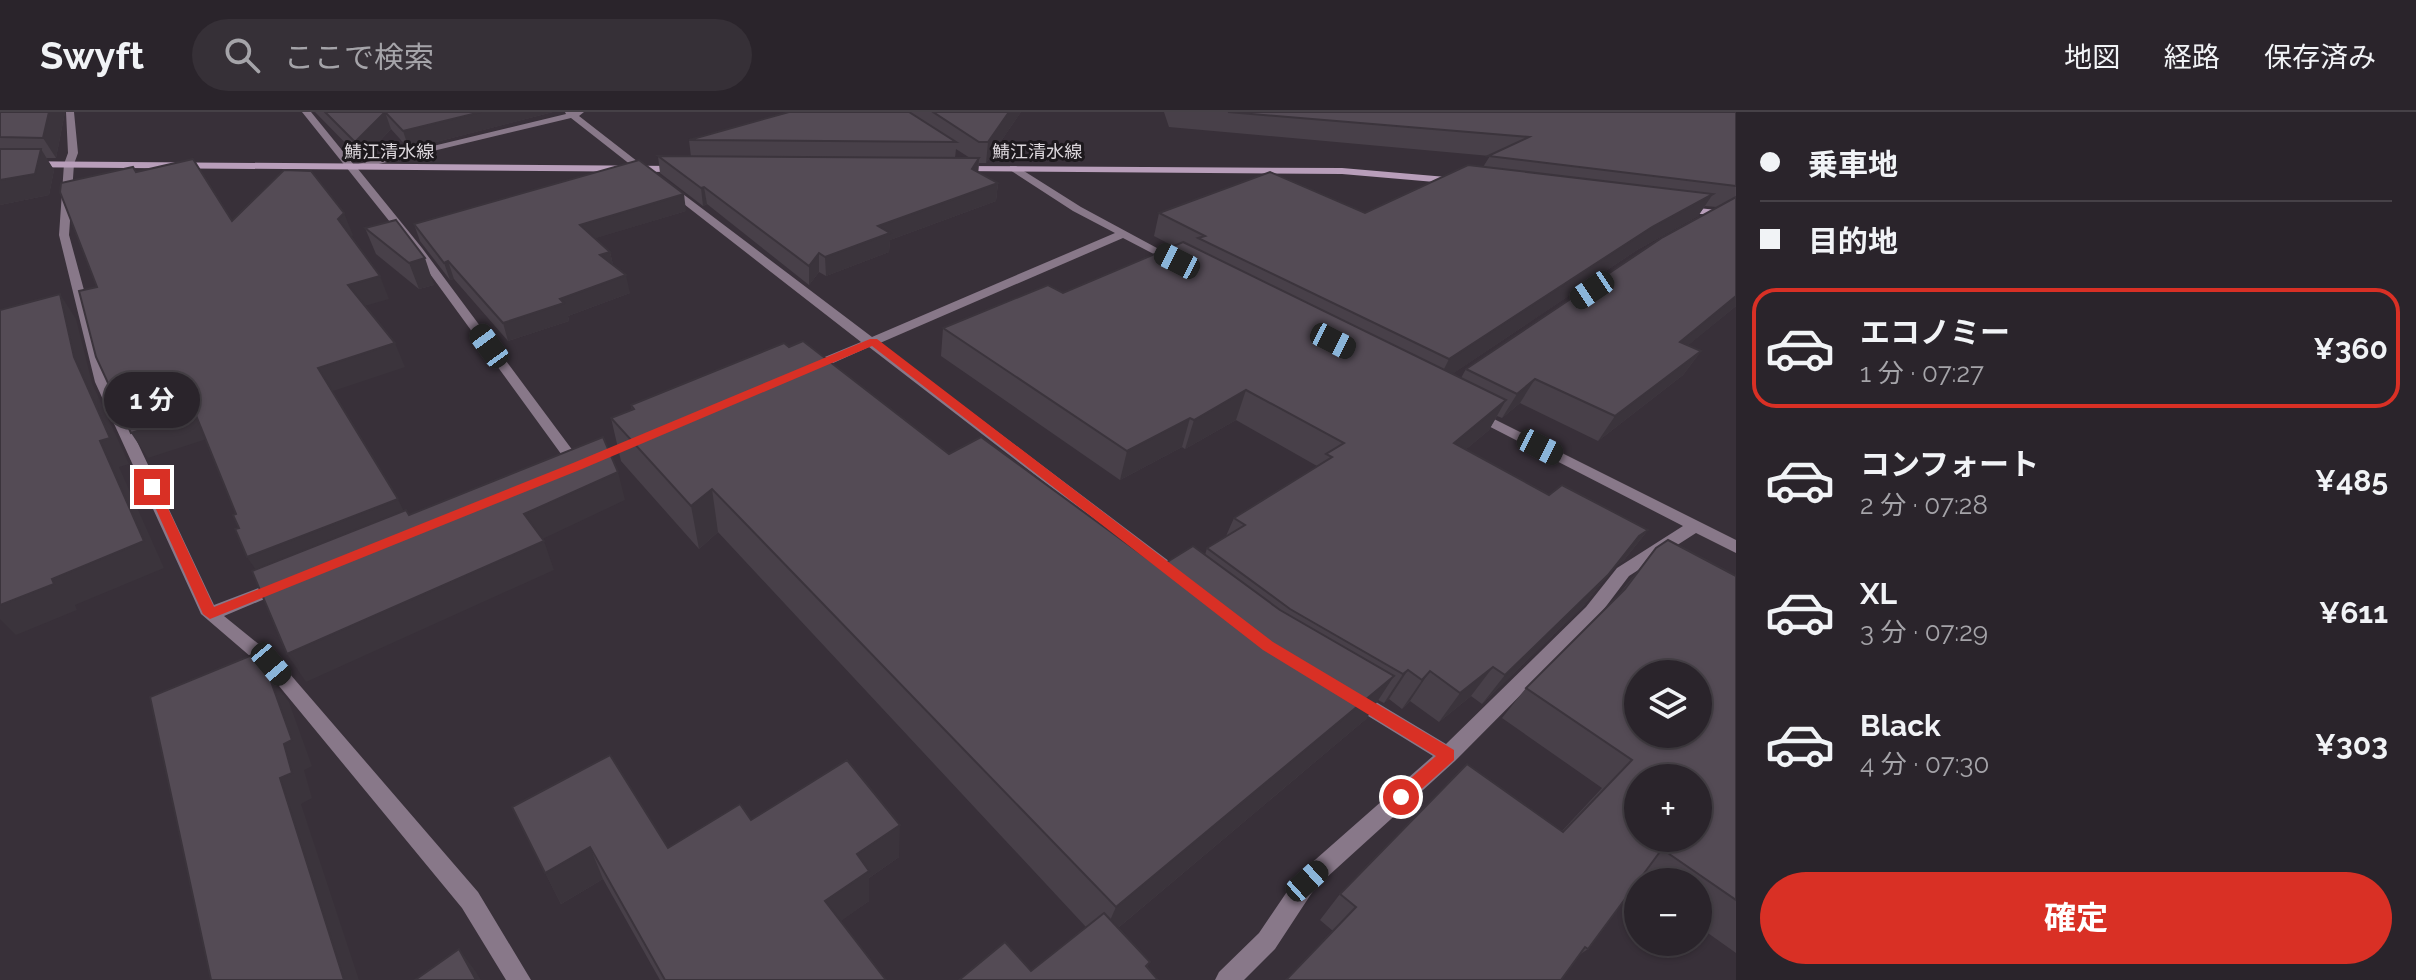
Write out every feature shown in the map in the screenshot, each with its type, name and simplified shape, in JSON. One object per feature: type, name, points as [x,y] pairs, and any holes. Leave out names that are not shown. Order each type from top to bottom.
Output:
[{"type":"main road","name":"鯖江清水線","points":[[0,164],[689,168]]},
{"type":"main road","name":"鯖江清水線","points":[[941,168],[1342,171],[1472,183]]},
{"type":"main road","points":[[1672,208],[1736,215]]},
{"type":"street","points":[[70,112],[73,153],[69,164],[64,235],[102,382],[210,614],[271,664],[470,900],[519,980]]},
{"type":"street","points":[[306,112],[418,250],[577,466]]},
{"type":"street","points":[[352,168],[575,113],[642,169],[873,341],[1193,588]]},
{"type":"street","points":[[1013,168],[1123,234],[1190,268]]},
{"type":"street","points":[[1693,227],[1718,213]]},
{"type":"street","points":[[789,377],[1123,234]]},
{"type":"street","points":[[1464,408],[1736,547]]},
{"type":"street","points":[[1227,980],[1267,941],[1307,881],[1448,755],[1592,612],[1623,572],[1695,526]]},
{"type":"street","points":[[210,614],[298,578]]},
{"type":"street","points":[[1345,692],[1448,755]]},
{"type":"building","points":[[0,112],[49,112],[43,138],[0,137]]},
{"type":"building","points":[[325,112],[385,112],[355,142]]},
{"type":"building","points":[[385,112],[481,112],[403,131]]},
{"type":"building","points":[[789,112],[909,112],[956,142],[689,140]]},
{"type":"building","points":[[933,112],[1009,112],[988,142],[979,142]]},
{"type":"building","points":[[1228,112],[1736,112],[1736,186],[1488,156],[1529,137]]},
{"type":"building","points":[[0,149],[41,149],[35,174],[0,180]]},
{"type":"building","points":[[658,156],[979,158],[972,169],[998,183],[878,226],[890,233],[825,257],[819,253],[809,266]]},
{"type":"building","points":[[193,159],[232,221],[284,170],[311,171],[344,213],[338,219],[380,276],[348,285],[395,343],[318,368],[398,499],[247,557],[235,529],[239,528],[233,515],[236,514],[195,413],[131,433],[96,357],[79,291],[97,287],[60,192],[61,183],[133,167],[136,172]]},
{"type":"building","points":[[639,160],[684,194],[580,225],[610,252],[600,255],[626,275],[560,299],[564,303],[503,323],[448,261],[444,263],[414,224]]},
{"type":"building","points":[[1468,165],[1713,194],[1652,227],[1449,359],[1198,238],[1205,236],[1159,213],[1270,172],[1365,213]]},
{"type":"building","points":[[1736,197],[1736,296],[1680,342],[1701,351],[1615,416],[1535,379],[1517,394],[1466,369],[1663,237]]},
{"type":"building","points":[[396,220],[425,258],[409,263],[365,228]]},
{"type":"building","points":[[1183,242],[1506,400],[1454,443],[1549,495],[1562,485],[1648,530],[1639,536],[1608,575],[1505,675],[1493,667],[1460,693],[1430,671],[1422,680],[1408,670],[1403,674],[1290,609],[1207,548],[1245,525],[1234,518],[1332,457],[1326,454],[1344,443],[1246,390],[1194,420],[1190,418],[1127,451],[943,328],[1048,285],[1063,293]]},
{"type":"building","points":[[60,294],[74,357],[110,438],[100,441],[144,541],[52,579],[54,584],[0,605],[0,310]]},
{"type":"building","points":[[803,341],[949,454],[981,437],[1159,567],[1193,546],[1280,610],[1394,676],[1116,907],[712,489],[691,506],[611,418],[634,409],[631,405],[784,343],[789,347]]},
{"type":"building","points":[[603,437],[618,472],[524,514],[544,541],[287,654],[252,571],[406,510],[409,515]]},
{"type":"building","points":[[1668,540],[1736,576],[1736,900],[1712,883],[1712,868],[1690,868],[1666,852],[1712,852],[1712,764],[1628,764],[1632,760],[1526,688],[1625,589],[1656,548]]},
{"type":"building","points":[[252,655],[269,676],[292,740],[284,744],[292,773],[280,778],[344,980],[211,980],[150,697]]},
{"type":"building","points":[[610,755],[668,848],[740,804],[751,820],[847,760],[900,825],[857,854],[869,871],[825,901],[886,980],[665,980],[590,847],[545,873],[512,807]]},
{"type":"building","points":[[1467,764],[1563,832],[1624,768],[1624,852],[1660,852],[1648,868],[1624,868],[1624,900],[1561,980],[1286,980],[1356,907],[1340,894]]},
{"type":"building","points":[[1104,913],[1150,962],[1146,966],[1158,980],[959,980],[1005,942],[1031,971]]},
{"type":"building","points":[[459,949],[476,980],[415,980]]},
{"type":"route","points":[[152,487],[210,614],[577,466],[873,341],[1268,646],[1448,755],[1401,797]]}]
